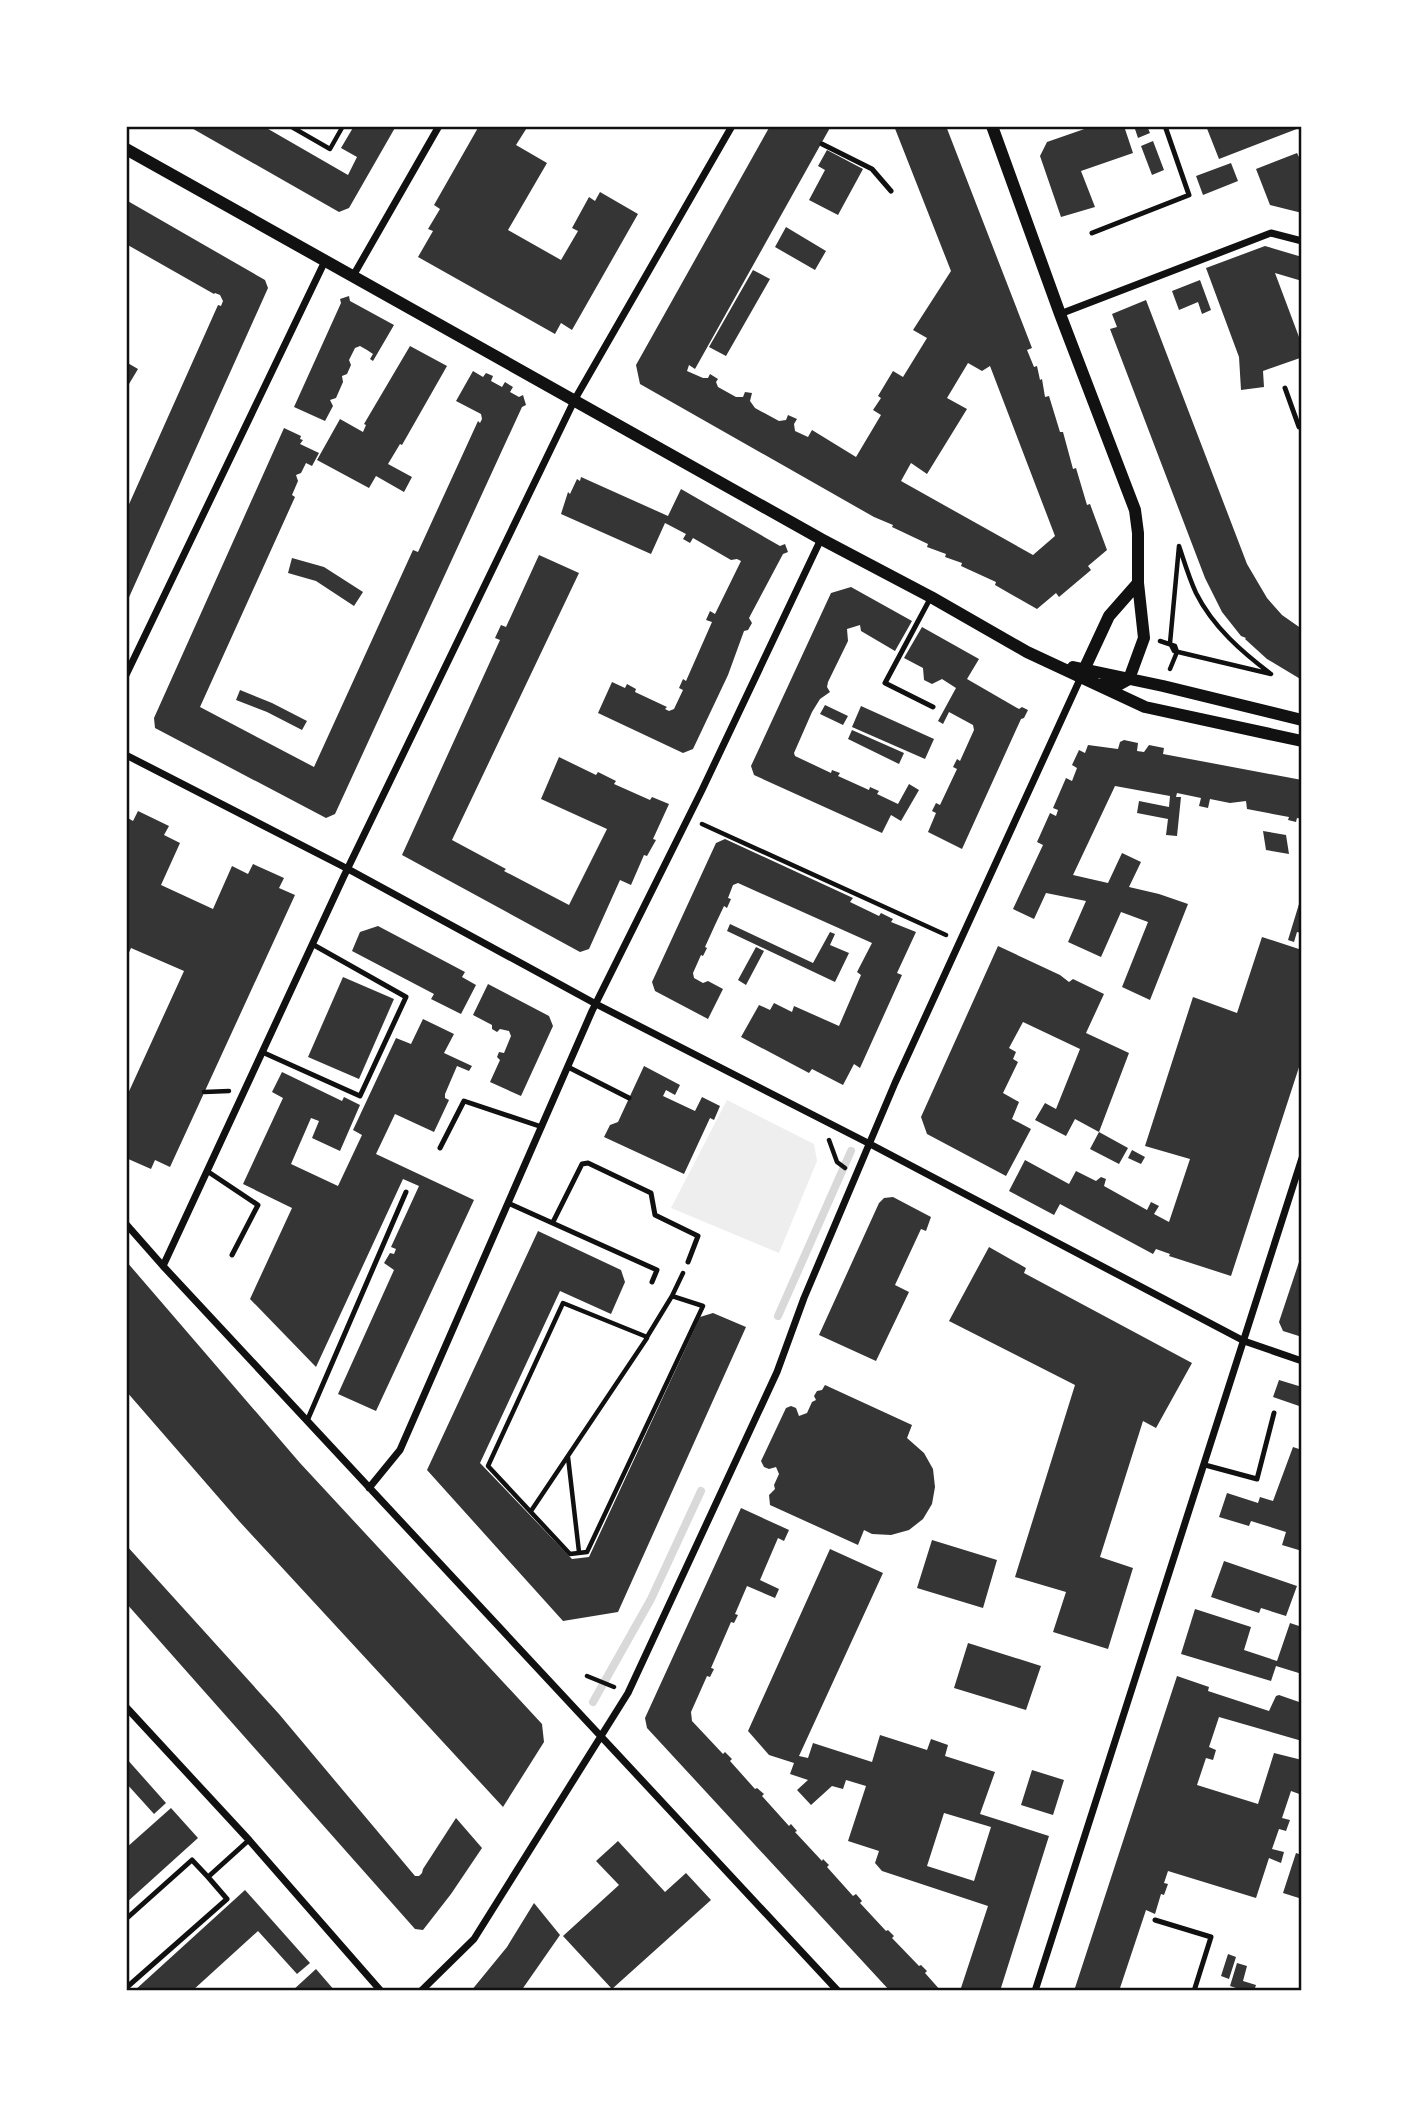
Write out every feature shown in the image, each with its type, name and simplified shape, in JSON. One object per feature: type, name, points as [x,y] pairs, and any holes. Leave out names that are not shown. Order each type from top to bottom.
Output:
[{"type":"street","points":[[353,276],[439,126]]},
{"type":"street","points":[[163,1266],[312,944],[575,399],[732,126]]},
{"type":"street","points":[[992,126],[1135,510],[1139,533],[1138,583],[1143,638],[1129,679]]},
{"type":"street","points":[[126,149],[1027,652],[1083,673],[1163,686],[1302,720]]},
{"type":"street","points":[[1060,314],[1270,233],[1302,241]]},
{"type":"street","points":[[126,675],[325,261]]},
{"type":"street","points":[[369,1488],[400,1450],[596,1004],[821,539]]},
{"type":"street","points":[[421,1991],[474,1939],[628,1693],[777,1372],[804,1298],[959,941],[1109,616],[1138,583]]},
{"type":"street","points":[[1083,673],[1097,684],[1146,707],[1302,741]]},
{"type":"street","points":[[1097,684],[1111,685],[1129,679]]},
{"type":"street","points":[[126,755],[348,869],[596,1004],[870,1144],[1244,1341],[1302,1361]]},
{"type":"street","points":[[1035,1991],[1302,1158]]},
{"type":"street","points":[[126,1224],[838,1991]]},
{"type":"street","points":[[126,1707],[249,1840],[381,1991]]},
{"type":"lane","points":[[1091,233],[1189,195],[1165,126]]},
{"type":"lane","points":[[822,144],[872,169],[891,191]]},
{"type":"lane","points":[[1285,388],[1299,427],[1302,426]]},
{"type":"lane","points":[[931,597],[885,683],[933,707]]},
{"type":"lane","points":[[262,1052],[360,1097],[406,997],[312,944]]},
{"type":"lane","points":[[568,1067],[629,1098]]},
{"type":"lane","points":[[440,1148],[464,1101],[542,1127]]},
{"type":"lane","points":[[553,1222],[582,1164],[588,1163],[651,1193],[655,1216],[698,1236],[688,1262]]},
{"type":"lane","points":[[207,1171],[258,1205],[232,1255]]},
{"type":"lane","points":[[307,1421],[406,1192]]},
{"type":"lane","points":[[508,1203],[657,1270],[652,1282]]},
{"type":"lane","points":[[1205,1465],[1257,1479],[1274,1413]]},
{"type":"lane","points":[[208,1877],[249,1840]]},
{"type":"lane","points":[[126,1919],[192,1860],[227,1899],[126,1988]]},
{"type":"lane","points":[[1156,1920],[1211,1937],[1194,1991]]},
{"type":"path","points":[[290,126],[330,149],[343,126]]},
{"type":"path","points":[[1179,546],[1197,593],[1213,619],[1229,639],[1271,674],[1177,652],[1170,643],[1179,546]]},
{"type":"path","points":[[1143,638],[1170,643]]},
{"type":"path","points":[[1163,686],[1177,652]]},
{"type":"path","points":[[688,818],[959,941]]},
{"type":"path","points":[[531,1511],[648,1337],[672,1297],[688,1262]]},
{"type":"path","points":[[648,1337],[564,1303],[488,1466],[570,1555],[587,1552],[703,1306],[672,1297]]},
{"type":"path","points":[[568,1456],[579,1552]]},
{"type":"path","points":[[587,1676],[616,1687]]},
{"type":"shaded area","points":[[727,1100],[814,1144],[817,1161],[779,1253],[671,1208]]},
{"type":"building","points":[[188,126],[263,126],[348,175],[357,157],[341,148],[354,126],[396,126],[349,208],[339,212]]},
{"type":"building","points":[[479,126],[528,126],[516,145],[547,163],[508,230],[561,260],[578,231],[572,228],[589,197],[595,201],[600,192],[638,214],[572,330],[561,323],[555,334],[418,257],[433,231],[428,229],[440,209],[434,205]]},
{"type":"building","points":[[770,126],[831,126],[695,369],[689,365],[687,371],[703,378],[708,378],[710,374],[718,379],[718,387],[736,397],[743,397],[745,392],[752,393],[750,401],[755,408],[779,421],[786,420],[788,415],[797,419],[794,424],[795,431],[808,437],[812,430],[856,457],[881,415],[873,410],[881,398],[878,396],[893,371],[903,377],[927,338],[913,330],[951,271],[894,126],[946,126],[1032,348],[1027,350],[1034,367],[1037,366],[1040,380],[1042,379],[1045,397],[1049,396],[1073,469],[1076,468],[1087,505],[1090,504],[1107,550],[1088,566],[1091,570],[1059,597],[1056,593],[1037,609],[995,585],[996,582],[961,566],[962,563],[927,547],[928,544],[874,517],[640,384],[636,365]],"holes":[[[968,363],[982,371],[990,366],[1055,536],[1033,555],[901,481],[911,463],[927,474],[967,409],[947,398]]]},
{"type":"building","points":[[1093,126],[1124,126],[1133,153],[1081,171],[1095,207],[1061,217],[1040,156],[1047,142]]},
{"type":"building","points":[[1134,126],[1147,126],[1150,133],[1138,138]]},
{"type":"building","points":[[1206,126],[1302,126],[1302,127],[1219,159]]},
{"type":"building","points":[[1153,141],[1164,170],[1152,175],[1141,146]]},
{"type":"building","points":[[827,150],[863,169],[838,215],[809,200],[825,170],[818,166]]},
{"type":"building","points":[[1297,153],[1302,163],[1302,213],[1270,205],[1256,169]]},
{"type":"building","points":[[1231,163],[1238,181],[1203,195],[1196,176]]},
{"type":"building","points":[[126,200],[265,280],[268,288],[126,604],[126,511],[218,305],[221,306],[223,301],[220,295],[126,244]]},
{"type":"building","points":[[786,227],[826,251],[815,270],[775,247]]},
{"type":"building","points":[[1265,246],[1302,257],[1302,281],[1275,273],[1299,337],[1302,336],[1302,348],[1299,348],[1300,358],[1263,371],[1264,387],[1241,390],[1239,357],[1206,268]]},
{"type":"building","points":[[753,270],[770,279],[726,356],[709,347]]},
{"type":"building","points":[[1200,280],[1211,310],[1202,314],[1198,302],[1179,310],[1172,291]]},
{"type":"building","points":[[349,296],[350,301],[394,325],[373,361],[370,359],[373,354],[360,346],[355,348],[349,360],[351,365],[347,374],[342,376],[343,382],[336,398],[330,400],[333,406],[325,421],[294,407],[341,303],[340,299]]},
{"type":"building","points":[[1146,300],[1247,564],[1267,598],[1282,615],[1302,629],[1302,680],[1267,659],[1241,636],[1222,612],[1205,578],[1110,329],[1117,327],[1112,314]]},
{"type":"building","points":[[410,346],[447,366],[402,445],[400,444],[388,464],[412,477],[404,492],[376,476],[369,488],[317,460],[340,419],[363,432],[366,425],[364,424]]},
{"type":"building","points":[[126,362],[138,369],[126,389]]},
{"type":"building","points":[[473,371],[483,377],[486,373],[493,376],[491,381],[502,387],[505,382],[513,387],[510,392],[519,397],[523,395],[526,405],[522,407],[335,814],[326,818],[155,728],[154,718],[284,428],[301,436],[300,439],[303,440],[300,444],[319,453],[312,466],[306,463],[301,473],[296,475],[298,481],[292,495],[295,497],[200,707],[314,767],[413,550],[418,552],[478,421],[480,423],[482,419],[481,414],[456,401]]},
{"type":"building","points":[[581,477],[668,516],[681,489],[780,546],[785,544],[788,552],[783,554],[749,618],[752,623],[748,630],[744,631],[728,675],[693,749],[683,753],[598,713],[612,682],[625,688],[627,684],[636,689],[635,692],[667,707],[665,709],[674,709],[683,690],[679,688],[683,679],[686,681],[712,622],[706,620],[710,611],[715,614],[741,561],[731,560],[693,538],[690,543],[683,539],[686,534],[665,523],[651,554],[561,514],[568,492],[570,494],[577,479],[580,481]]},
{"type":"building","points":[[539,555],[579,573],[452,840],[569,905],[607,829],[541,799],[559,757],[596,775],[598,772],[616,781],[614,784],[650,800],[652,797],[669,804],[653,839],[656,840],[647,856],[644,855],[631,885],[620,880],[589,949],[580,952],[402,855],[500,640],[495,638],[501,625],[506,627]]},
{"type":"building","points":[[292,558],[324,567],[363,592],[354,606],[316,581],[288,573]]},
{"type":"building","points":[[851,587],[912,621],[895,651],[861,631],[860,625],[847,629],[848,641],[828,682],[830,692],[820,699],[812,712],[794,753],[795,756],[831,773],[832,770],[840,773],[838,776],[869,790],[870,787],[879,791],[877,794],[898,804],[909,784],[919,790],[901,821],[891,815],[882,833],[754,775],[751,766],[831,593]]},
{"type":"building","points":[[922,627],[979,659],[967,679],[1019,709],[1022,707],[1028,710],[1021,719],[962,849],[928,832],[936,813],[932,811],[936,803],[940,805],[957,769],[953,767],[957,759],[960,761],[974,730],[973,725],[949,712],[943,724],[938,721],[956,688],[942,679],[932,684],[924,680],[923,668],[904,658]]},
{"type":"building","points":[[240,690],[307,721],[302,730],[236,700]]},
{"type":"building","points":[[825,705],[848,716],[843,725],[820,714]]},
{"type":"building","points":[[861,706],[934,739],[925,759],[852,727]]},
{"type":"building","points":[[852,730],[904,753],[899,764],[848,739]]},
{"type":"building","points":[[1124,740],[1138,743],[1137,751],[1144,752],[1149,745],[1164,748],[1163,754],[1302,780],[1302,819],[1297,818],[1296,822],[1288,820],[1289,817],[1247,809],[1246,801],[1230,803],[1210,799],[1208,808],[1199,806],[1201,798],[1177,793],[1176,797],[1181,797],[1177,836],[1166,835],[1168,819],[1137,813],[1139,801],[1169,807],[1170,796],[1115,786],[1073,875],[1108,883],[1122,853],[1141,862],[1129,887],[1188,904],[1150,1000],[1122,987],[1148,922],[1121,912],[1101,957],[1068,942],[1086,901],[1046,893],[1034,919],[1013,909],[1043,845],[1037,842],[1050,813],[1056,816],[1058,810],[1053,808],[1066,778],[1072,781],[1077,768],[1072,765],[1079,750],[1085,753],[1088,745],[1118,749],[1120,742]]},
{"type":"building","points":[[138,811],[169,826],[164,835],[180,843],[161,885],[213,909],[232,866],[248,874],[253,864],[284,878],[279,888],[295,895],[170,1167],[155,1160],[151,1169],[126,1158],[126,1098],[184,971],[131,948],[126,959],[126,817],[133,821]]},
{"type":"building","points":[[1263,831],[1286,835],[1289,854],[1266,850]]},
{"type":"building","points":[[725,839],[853,898],[850,902],[879,916],[881,913],[893,919],[891,922],[916,932],[897,973],[902,975],[860,1068],[854,1064],[843,1085],[812,1069],[809,1073],[741,1037],[759,1005],[770,1010],[774,1003],[792,1012],[794,1006],[839,1026],[861,975],[857,972],[872,943],[738,883],[733,885],[727,908],[724,906],[705,947],[707,948],[693,973],[694,978],[703,983],[708,981],[723,989],[708,1019],[655,991],[652,982],[716,843]]},
{"type":"building","points":[[1299,904],[1302,905],[1302,929],[1301,933],[1297,932],[1294,942],[1288,940]]},
{"type":"building","points":[[730,924],[813,963],[830,932],[835,934],[830,945],[849,953],[835,982],[727,931]]},
{"type":"building","points":[[378,926],[465,972],[462,977],[476,985],[461,1014],[431,999],[434,994],[352,951],[360,932]]},
{"type":"building","points":[[1262,937],[1302,950],[1302,1058],[1231,1276],[1169,1256],[1170,1254],[1156,1249],[1153,1254],[1060,1204],[1054,1215],[1009,1191],[1025,1160],[1069,1184],[1076,1171],[1096,1181],[1101,1177],[1106,1179],[1104,1186],[1147,1210],[1151,1202],[1159,1206],[1154,1214],[1169,1222],[1190,1159],[1145,1146],[1193,997],[1237,1013]]},
{"type":"building","points":[[998,946],[1060,975],[1069,982],[1073,979],[1104,994],[1086,1033],[1129,1053],[1099,1132],[1075,1119],[1066,1136],[1035,1120],[1045,1103],[1056,1109],[1080,1049],[1023,1022],[1009,1048],[1016,1052],[1013,1059],[1018,1062],[1003,1093],[1019,1102],[1012,1119],[1031,1129],[1006,1176],[927,1134],[921,1117]]},
{"type":"building","points":[[756,947],[764,951],[746,985],[738,980]]},
{"type":"building","points":[[343,977],[394,999],[359,1079],[308,1057]]},
{"type":"building","points":[[488,984],[549,1016],[553,1026],[521,1096],[490,1082],[500,1060],[497,1057],[499,1052],[504,1053],[511,1036],[509,1031],[500,1029],[497,1032],[492,1029],[492,1025],[473,1015]]},
{"type":"building","points":[[423,1019],[454,1034],[444,1053],[472,1066],[469,1071],[457,1066],[445,1094],[445,1098],[449,1100],[434,1132],[395,1114],[376,1154],[474,1200],[376,1411],[338,1394],[394,1270],[384,1263],[390,1253],[394,1254],[396,1249],[391,1247],[419,1186],[403,1179],[316,1367],[250,1299],[292,1208],[243,1184],[283,1098],[272,1092],[282,1072],[342,1101],[344,1097],[360,1105],[340,1151],[312,1138],[319,1121],[311,1118],[291,1164],[338,1186],[362,1135],[353,1130],[396,1038],[411,1044]]},
{"type":"building","points":[[644,1066],[680,1085],[675,1095],[666,1090],[663,1096],[695,1111],[702,1097],[720,1106],[714,1120],[710,1118],[684,1174],[604,1137],[610,1125],[618,1122]]},
{"type":"building","points":[[1099,1132],[1128,1148],[1119,1164],[1090,1149]]},
{"type":"building","points":[[1132,1150],[1145,1157],[1141,1164],[1128,1158]]},
{"type":"building","points":[[893,1197],[931,1217],[926,1231],[921,1229],[895,1285],[909,1292],[876,1361],[819,1335],[879,1203],[884,1198]]},
{"type":"building","points":[[538,1231],[621,1270],[625,1282],[611,1314],[560,1291],[480,1463],[572,1559],[589,1557],[700,1317],[713,1313],[746,1327],[618,1612],[563,1621],[427,1470]]},
{"type":"building","points":[[989,1247],[1026,1268],[1024,1273],[1192,1363],[1156,1428],[1143,1421],[1100,1557],[1133,1568],[1108,1649],[1053,1632],[1066,1592],[1015,1577],[1075,1385],[949,1321]]},
{"type":"building","points":[[1302,1253],[1302,1337],[1283,1331],[1279,1322]]},
{"type":"building","points":[[126,1261],[300,1463],[542,1724],[544,1742],[503,1807],[239,1521],[126,1391]]},
{"type":"building","points":[[1279,1380],[1302,1387],[1302,1407],[1273,1397]]},
{"type":"building","points":[[825,1385],[912,1425],[907,1438],[924,1453],[933,1469],[935,1487],[932,1504],[923,1519],[909,1530],[891,1535],[872,1534],[864,1530],[858,1545],[770,1505],[769,1495],[775,1489],[779,1474],[776,1467],[764,1467],[761,1461],[786,1408],[796,1408],[799,1416],[807,1413],[812,1402],[816,1400],[814,1396],[817,1391],[822,1390]]},
{"type":"building","points":[[1302,1440],[1302,1551],[1282,1545],[1286,1532],[1251,1521],[1249,1526],[1219,1517],[1227,1493],[1258,1503],[1260,1497],[1273,1501],[1293,1447],[1299,1449]]},
{"type":"building","points":[[741,1508],[789,1530],[784,1541],[778,1538],[760,1580],[779,1589],[775,1598],[747,1586],[735,1614],[738,1615],[734,1623],[731,1622],[711,1668],[714,1669],[710,1677],[707,1676],[691,1712],[692,1721],[723,1754],[725,1752],[732,1759],[730,1761],[755,1789],[764,1794],[762,1796],[789,1826],[791,1824],[822,1861],[823,1859],[829,1865],[827,1867],[853,1896],[856,1894],[862,1901],[860,1903],[894,1936],[892,1938],[927,1971],[925,1973],[941,1991],[890,1991],[647,1728],[645,1718]]},
{"type":"building","points":[[932,1540],[997,1560],[983,1608],[917,1588]]},
{"type":"building","points":[[126,1545],[279,1714],[415,1876],[422,1873],[456,1818],[482,1848],[423,1930],[415,1929],[126,1603]]},
{"type":"building","points":[[830,1549],[883,1573],[799,1756],[808,1758],[813,1743],[872,1762],[880,1735],[927,1750],[931,1739],[948,1745],[945,1756],[995,1772],[980,1814],[1049,1836],[1000,1991],[960,1991],[988,1906],[882,1871],[875,1863],[879,1851],[848,1841],[866,1786],[846,1780],[843,1789],[832,1786],[811,1805],[797,1790],[808,1780],[790,1774],[794,1763],[769,1755],[748,1731]],"holes":[[[944,1813],[991,1827],[974,1881],[927,1866]]]},
{"type":"building","points":[[1224,1561],[1297,1586],[1286,1616],[1261,1608],[1259,1613],[1211,1597]]},
{"type":"building","points":[[1195,1609],[1251,1627],[1244,1650],[1277,1661],[1290,1623],[1302,1627],[1302,1674],[1276,1666],[1271,1681],[1181,1654]]},
{"type":"building","points":[[968,1643],[1041,1666],[1026,1710],[954,1688]]},
{"type":"building","points":[[1177,1676],[1209,1687],[1208,1691],[1269,1711],[1279,1695],[1302,1703],[1302,1741],[1219,1717],[1209,1747],[1216,1750],[1213,1760],[1206,1758],[1197,1785],[1258,1804],[1274,1753],[1302,1760],[1302,1795],[1291,1791],[1282,1818],[1290,1820],[1286,1831],[1279,1829],[1272,1849],[1284,1852],[1281,1863],[1269,1858],[1256,1898],[1168,1871],[1164,1883],[1168,1884],[1164,1895],[1161,1894],[1155,1914],[1146,1910],[1119,1991],[1074,1991]]},
{"type":"building","points":[[126,1758],[166,1803],[154,1814],[126,1783]]},
{"type":"building","points":[[1032,1770],[1064,1780],[1053,1815],[1021,1805]]},
{"type":"building","points":[[171,1808],[198,1838],[126,1903],[126,1848]]},
{"type":"building","points":[[618,1841],[665,1892],[686,1873],[711,1900],[612,1989],[563,1936],[619,1885],[596,1861]]},
{"type":"building","points":[[1296,1853],[1302,1855],[1302,1899],[1283,1893]]},
{"type":"building","points":[[245,1890],[310,1963],[297,1974],[258,1931],[192,1991],[134,1991]]},
{"type":"building","points":[[534,1903],[560,1935],[521,1991],[471,1991],[507,1947]]},
{"type":"building","points":[[1228,1954],[1236,1957],[1229,1979],[1221,1976]]},
{"type":"building","points":[[1237,1963],[1247,1966],[1243,1981],[1256,1985],[1254,1991],[1230,1986]]},
{"type":"building","points":[[316,1969],[335,1991],[292,1991]]},
{"type":"waterway","points":[[778,1316],[851,1151]]},
{"type":"waterway","points":[[593,1702],[651,1599],[701,1491]]}]
